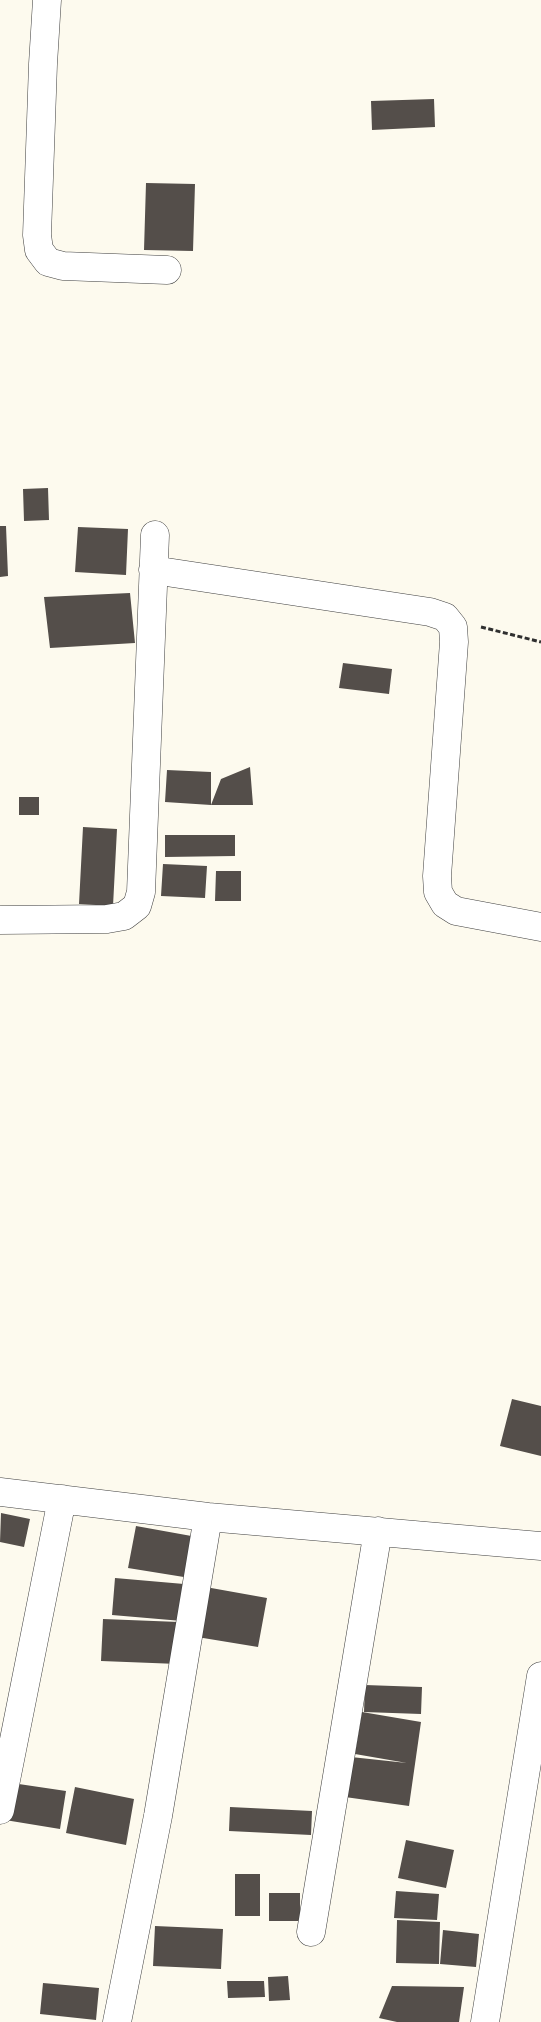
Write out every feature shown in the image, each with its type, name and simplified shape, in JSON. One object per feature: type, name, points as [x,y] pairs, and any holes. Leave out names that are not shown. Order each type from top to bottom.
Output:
[{"type":"street","points":[[47,0],[36,235],[38,250],[48,262],[62,266],[167,270]]},
{"type":"street","points":[[0,920],[107,919],[124,916],[138,906],[141,892],[154,535]]},
{"type":"street","points":[[153,570],[430,612],[445,617],[453,628],[454,642],[437,876],[438,892],[445,904],[456,911],[541,927]]},
{"type":"street","points":[[0,1492],[208,1516],[541,1546]]},
{"type":"street","points":[[0,1810],[62,1499]]},
{"type":"street","points":[[117,2022],[158,1816],[208,1516]]},
{"type":"street","points":[[311,1932],[378,1531]]},
{"type":"street","points":[[485,2022],[541,1676]]},
{"type":"path","points":[[445,617],[541,642]]},
{"type":"building","points":[[434,99],[435,127],[372,130],[371,101]]},
{"type":"building","points":[[146,183],[195,184],[193,251],[144,250]]},
{"type":"building","points":[[48,488],[49,520],[24,521],[23,489]]},
{"type":"building","points":[[0,526],[6,526],[8,576],[0,577]]},
{"type":"building","points":[[78,527],[128,529],[126,575],[75,572]]},
{"type":"building","points":[[130,593],[135,643],[50,648],[44,597]]},
{"type":"building","points":[[343,663],[392,669],[389,694],[339,688]]},
{"type":"building","points":[[250,767],[253,805],[211,805],[221,779]]},
{"type":"building","points":[[167,770],[211,772],[211,805],[165,802]]},
{"type":"building","points":[[19,797],[39,797],[39,815],[19,815]]},
{"type":"building","points":[[83,827],[117,829],[113,906],[79,904]]},
{"type":"building","points":[[165,835],[235,835],[235,856],[165,857]]},
{"type":"building","points":[[163,864],[207,866],[205,898],[161,896]]},
{"type":"building","points":[[216,871],[241,871],[241,901],[215,901]]},
{"type":"building","points":[[512,1399],[541,1406],[541,1456],[500,1446]]},
{"type":"building","points":[[1,1513],[30,1519],[24,1547],[0,1542]]},
{"type":"building","points":[[136,1526],[197,1537],[190,1578],[128,1568]]},
{"type":"building","points":[[115,1578],[184,1584],[182,1621],[112,1615]]},
{"type":"building","points":[[200,1586],[267,1598],[258,1647],[191,1636]]},
{"type":"building","points":[[103,1619],[179,1622],[178,1664],[101,1661]]},
{"type":"building","points":[[365,1685],[422,1687],[421,1714],[364,1712]]},
{"type":"building","points":[[362,1712],[421,1722],[409,1806],[345,1797],[351,1757],[407,1763],[355,1754]]},
{"type":"building","points":[[12,1783],[66,1791],[60,1829],[5,1820]]},
{"type":"building","points":[[75,1787],[134,1799],[126,1845],[66,1833]]},
{"type":"building","points":[[230,1807],[312,1811],[311,1835],[229,1831]]},
{"type":"building","points":[[406,1840],[454,1850],[446,1888],[398,1878]]},
{"type":"building","points":[[235,1874],[260,1874],[260,1916],[235,1916]]},
{"type":"building","points":[[396,1891],[439,1894],[437,1920],[394,1918]]},
{"type":"building","points":[[269,1893],[300,1893],[300,1921],[269,1921]]},
{"type":"building","points":[[397,1920],[440,1922],[439,1964],[396,1963]]},
{"type":"building","points":[[155,1926],[223,1929],[221,1969],[153,1966]]},
{"type":"building","points":[[443,1930],[479,1934],[476,1967],[440,1964]]},
{"type":"building","points":[[288,1976],[290,2000],[269,2001],[268,1977]]},
{"type":"building","points":[[227,1981],[264,1981],[265,1997],[228,1998]]},
{"type":"building","points":[[43,1983],[99,1988],[96,2020],[40,2014]]},
{"type":"building","points":[[392,1986],[464,1987],[459,2022],[397,2022],[379,2018]]}]
